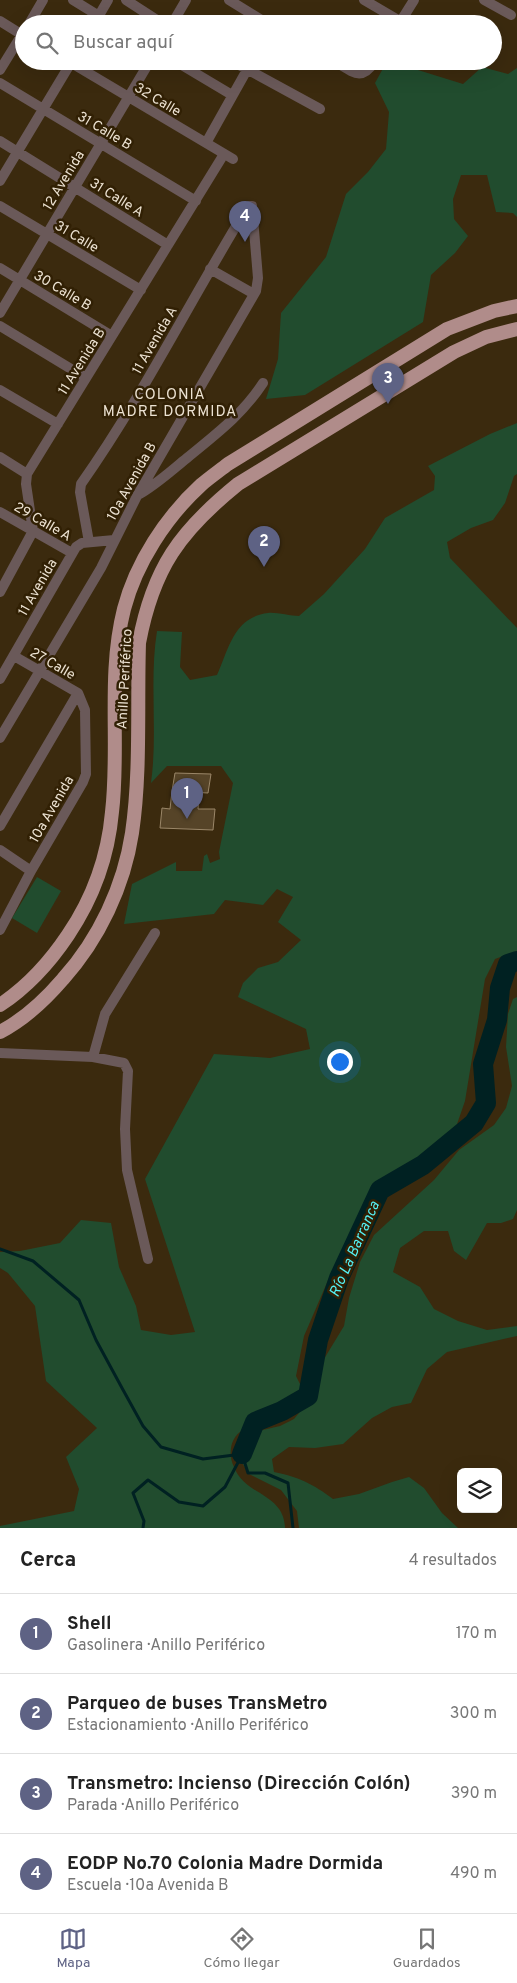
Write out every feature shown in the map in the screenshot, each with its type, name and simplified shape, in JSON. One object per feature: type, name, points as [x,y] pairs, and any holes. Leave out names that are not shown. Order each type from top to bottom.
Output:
[{"type":"highway","name":"Anillo Periférico","points":[[0,1005],[24,987],[60,948],[86,907],[104,858],[110,830],[113,801],[115,674],[124,608],[133,585],[156,539],[180,506],[201,485],[228,464],[448,329],[486,314],[517,306]]},
{"type":"highway","name":"Anillo Periférico","points":[[0,1032],[13,1025],[44,1001],[76,964],[100,928],[118,884],[132,833],[136,784],[141,634],[147,607],[169,556],[208,509],[238,484],[454,352],[486,337],[517,329]]},
{"type":"street","points":[[34,15],[43,0]]},
{"type":"street","points":[[72,0],[90,15]]},
{"type":"street","points":[[99,15],[108,0]]},
{"type":"street","points":[[126,0],[149,15]]},
{"type":"street","points":[[177,15],[186,0]]},
{"type":"street","points":[[229,0],[253,15]]},
{"type":"street","points":[[364,0],[388,15]]},
{"type":"street","points":[[406,15],[414,0]]},
{"type":"street","points":[[484,0],[511,15]]},
{"type":"street","points":[[0,21],[15,29]]},
{"type":"street","points":[[0,70],[15,47]]},
{"type":"street","points":[[0,181],[65,70]]},
{"type":"street","name":"32 Calle","points":[[83,70],[229,157]]},
{"type":"street","name":"12 Avenida","points":[[0,313],[144,70]]},
{"type":"street","points":[[190,70],[232,95]]},
{"type":"street","points":[[206,143],[248,70]]},
{"type":"street","points":[[257,70],[320,109]]},
{"type":"street","points":[[350,70],[357,74],[366,73],[368,70]]},
{"type":"street","name":"31 Calle B","points":[[0,83],[196,201]]},
{"type":"street","name":"31 Calle A","points":[[0,141],[168,245]]},
{"type":"street","name":"11 Avenida B","points":[[27,474],[196,201],[229,157]]},
{"type":"street","name":"31 Calle","points":[[0,206],[140,290]]},
{"type":"street","name":"10a Avenida B","points":[[0,738],[101,568],[137,496],[254,294],[258,278],[254,209],[250,206],[248,208]]},
{"type":"street","name":"11 Avenida A","points":[[89,542],[80,492],[81,484],[156,366],[210,268],[248,208]]},
{"type":"street","name":"30 Calle B","points":[[0,268],[112,336]]},
{"type":"street","points":[[210,268],[254,294]]},
{"type":"street","points":[[0,326],[86,378]]},
{"type":"street","points":[[137,496],[160,482],[238,416],[263,383]]},
{"type":"street","points":[[0,390],[58,424]]},
{"type":"street","points":[[0,457],[27,474],[26,484],[33,531],[3,580],[0,592]]},
{"type":"street","name":"29 Calle A","points":[[0,512],[72,553]]},
{"type":"street","name":"29 Calle A","points":[[89,542],[114,540]]},
{"type":"street","name":"11 Avenida","points":[[0,679],[72,553],[82,543],[89,542]]},
{"type":"street","name":"27 Calle","points":[[14,656],[78,693]]},
{"type":"street","points":[[0,826],[78,693]]},
{"type":"street","name":"10a Avenida","points":[[0,930],[86,774],[85,710],[83,700],[78,693]]},
{"type":"street","points":[[0,850],[31,871]]},
{"type":"street","points":[[93,1057],[105,1014],[155,933]]},
{"type":"street","points":[[0,1053],[93,1057],[124,1063],[128,1071],[124,1129],[127,1170],[148,1259]]},
{"type":"green space","points":[[517,68],[517,217],[513,213],[496,212],[487,175],[461,175],[453,199],[454,219],[468,236],[455,253],[431,275],[423,322],[305,395],[266,399],[278,359],[281,313],[326,257],[346,194],[368,172],[386,149],[389,112],[375,83],[382,70],[418,70],[463,84],[479,70],[493,70],[508,74]]},
{"type":"green space","points":[[517,423],[517,474],[514,476],[505,503],[493,520],[471,528],[447,542],[450,558],[517,628],[517,951],[495,959],[485,979],[465,1101],[456,1127],[443,1148],[387,1179],[368,1202],[329,1278],[304,1336],[296,1376],[301,1386],[301,1395],[283,1415],[245,1429],[234,1439],[231,1448],[231,1458],[239,1477],[278,1508],[283,1517],[285,1528],[0,1528],[0,1526],[74,1511],[79,1489],[66,1457],[97,1428],[46,1381],[35,1306],[8,1273],[0,1268],[0,1252],[20,1251],[60,1243],[81,1220],[111,1223],[119,1267],[136,1306],[141,1330],[171,1335],[195,1332],[145,1179],[214,1054],[270,1058],[310,1049],[306,1029],[238,997],[243,983],[258,968],[278,962],[301,940],[278,922],[293,897],[277,889],[263,905],[225,900],[214,914],[124,924],[132,884],[176,862],[176,871],[202,871],[204,856],[207,854],[210,863],[220,859],[219,852],[233,783],[221,766],[167,766],[151,783],[157,631],[182,632],[180,667],[190,680],[217,675],[234,635],[247,621],[268,613],[299,616],[324,594],[365,549],[385,518],[434,490],[435,476],[428,466],[490,434]]},
{"type":"green space","points":[[37,877],[61,891],[37,933],[12,918]]},
{"type":"green space","points":[[517,997],[517,1210],[513,1219],[501,1223],[487,1223],[466,1260],[454,1251],[448,1231],[424,1231],[400,1248],[393,1272],[420,1287],[434,1309],[458,1321],[487,1330],[517,1326],[517,1336],[447,1352],[427,1369],[411,1403],[392,1407],[372,1418],[343,1444],[315,1448],[289,1447],[272,1459],[274,1472],[305,1482],[333,1499],[359,1494],[409,1477],[424,1488],[442,1513],[458,1528],[299,1528],[297,1511],[281,1490],[249,1474],[241,1461],[240,1447],[250,1433],[280,1426],[294,1419],[313,1396],[324,1359],[344,1326],[349,1298],[360,1262],[374,1235],[434,1180],[459,1150],[494,1125],[506,1108],[512,1086],[506,1047],[508,1014],[513,999]]},
{"type":"building","points":[[175,773],[211,774],[208,793],[172,791]]},
{"type":"building","points":[[172,791],[199,793],[198,809],[215,809],[213,830],[160,828],[162,808],[170,809]]},
{"type":"waterway","name":"Río La Barranca","points":[[242,1454],[255,1422],[282,1411],[308,1396],[318,1340],[339,1278],[380,1190],[423,1165],[474,1123],[486,1103],[483,1064],[497,1020],[500,988],[508,964],[517,961]]},
{"type":"waterway","points":[[0,1249],[33,1261],[79,1300],[96,1340],[143,1426],[161,1447],[203,1459],[242,1454]]},
{"type":"waterway","name":"Río La Barranca","points":[[242,1454],[248,1473],[265,1473],[288,1483],[293,1528]]},
{"type":"waterway","points":[[143,1528],[144,1521],[133,1493],[148,1480],[179,1502],[203,1506],[225,1487],[242,1455]]},
{"type":"place","name":"EODP No.70 Colonia Madre Dormida","points":[[245,242]]},
{"type":"place","name":"Transmetro: Incienso (Dirección Colón)","points":[[388,404]]},
{"type":"place","name":"Parqueo de buses TransMetro","points":[[264,567]]},
{"type":"place","name":"Shell","points":[[187,819]]},
{"type":"district","name":"COLONIA MADRE DORMIDA","points":[[170,402]]}]
